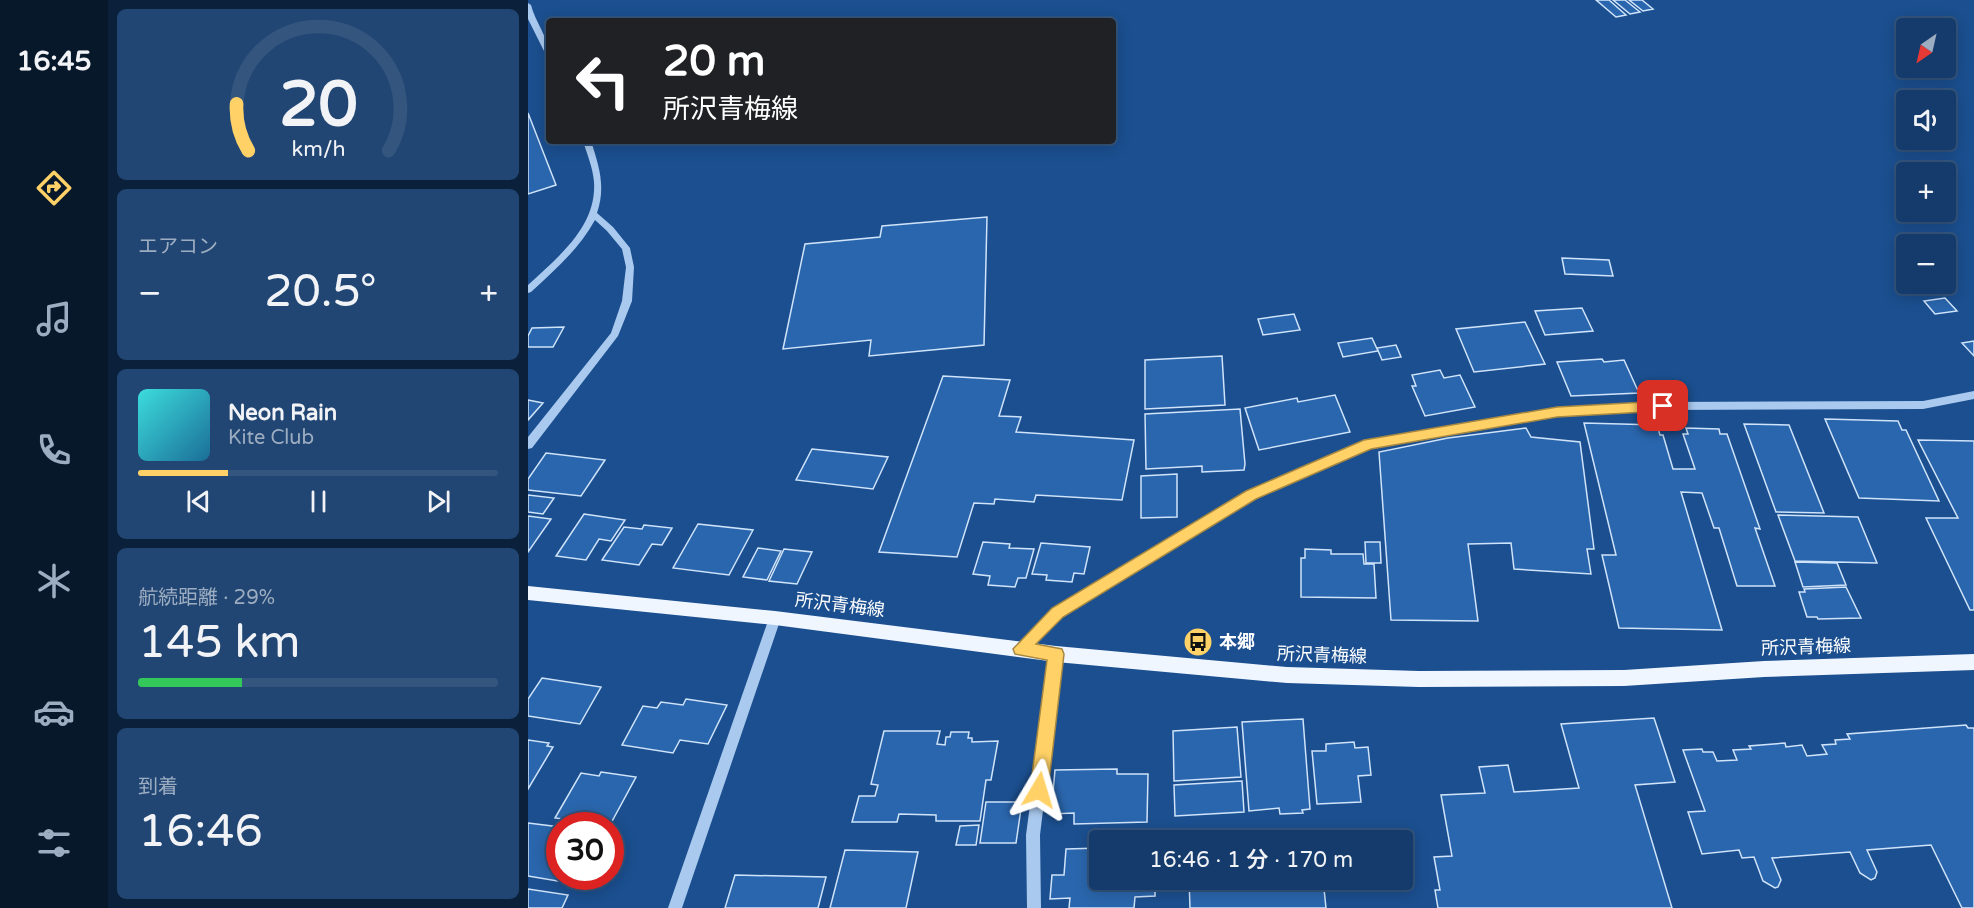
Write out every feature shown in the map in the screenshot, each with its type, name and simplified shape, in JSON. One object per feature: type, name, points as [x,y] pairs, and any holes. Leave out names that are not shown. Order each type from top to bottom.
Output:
[{"type":"main road","name":"所沢青梅線","points":[[528,592],[775,618],[1056,654],[1287,675],[1419,679],[1624,678],[1764,669],[1974,662]]},
{"type":"street","points":[[528,4],[531,18],[546,47]]},
{"type":"street","points":[[528,290],[582,236],[593,214],[598,185],[588,144]]},
{"type":"street","points":[[528,445],[615,334],[627,301],[630,267],[626,248],[610,228],[593,214]]},
{"type":"street","points":[[1021,649],[1057,612],[1251,495],[1369,444],[1557,412],[1663,406],[1923,405],[1974,395]]},
{"type":"street","points":[[675,908],[775,618]]},
{"type":"street","points":[[1034,908],[1033,835],[1056,654]]},
{"type":"building","points":[[1596,0],[1609,0],[1626,15],[1616,17]]},
{"type":"building","points":[[1613,0],[1625,0],[1640,12],[1630,14]]},
{"type":"building","points":[[1629,0],[1642,0],[1653,9],[1643,11]]},
{"type":"building","points":[[528,113],[556,185],[528,194]]},
{"type":"building","points":[[987,217],[984,345],[869,356],[871,340],[783,349],[805,244],[880,237],[882,226]]},
{"type":"building","points":[[1562,258],[1609,260],[1613,276],[1565,274]]},
{"type":"building","points":[[1945,298],[1957,311],[1935,314],[1924,301]]},
{"type":"building","points":[[1582,308],[1593,331],[1545,335],[1535,311]]},
{"type":"building","points":[[1294,314],[1300,330],[1263,335],[1258,319]]},
{"type":"building","points":[[1525,322],[1545,364],[1474,372],[1456,329]]},
{"type":"building","points":[[564,327],[553,347],[528,347],[528,336],[532,328]]},
{"type":"building","points":[[1372,338],[1378,351],[1343,357],[1338,343]]},
{"type":"building","points":[[1974,341],[1974,356],[1962,343]]},
{"type":"building","points":[[1396,345],[1401,357],[1382,360],[1377,348]]},
{"type":"building","points":[[1222,356],[1225,405],[1145,409],[1145,360]]},
{"type":"building","points":[[1602,359],[1604,362],[1624,360],[1639,393],[1571,396],[1557,362]]},
{"type":"building","points":[[1440,370],[1444,378],[1460,375],[1475,407],[1425,416],[1412,386],[1416,386],[1412,375]]},
{"type":"building","points":[[943,376],[1010,380],[999,416],[1021,417],[1016,432],[1134,440],[1122,500],[1036,495],[1034,502],[995,499],[994,504],[974,503],[957,557],[879,552]]},
{"type":"building","points":[[1335,395],[1350,432],[1259,450],[1245,408],[1297,398],[1298,402]]},
{"type":"building","points":[[528,400],[543,403],[528,420]]},
{"type":"building","points":[[1240,409],[1244,470],[1202,472],[1202,466],[1146,469],[1145,414]]},
{"type":"building","points":[[1825,419],[1898,421],[1902,430],[1906,430],[1939,501],[1859,498]]},
{"type":"building","points":[[1584,423],[1657,425],[1660,435],[1663,435],[1673,469],[1695,469],[1683,434],[1688,434],[1686,428],[1719,429],[1720,434],[1727,434],[1760,529],[1755,528],[1775,586],[1737,586],[1719,528],[1714,528],[1702,493],[1681,492],[1722,630],[1619,628],[1602,555],[1616,555]]},
{"type":"building","points":[[1744,424],[1789,425],[1824,513],[1776,512]]},
{"type":"building","points":[[1526,428],[1531,437],[1580,442],[1594,549],[1587,549],[1591,574],[1514,569],[1511,543],[1468,544],[1478,621],[1391,620],[1379,452],[1448,438]]},
{"type":"building","points":[[1918,440],[1974,441],[1974,610],[1970,610],[1926,518],[1958,518]]},
{"type":"building","points":[[812,449],[888,457],[873,489],[796,480]]},
{"type":"building","points":[[546,453],[605,460],[581,496],[528,490],[528,479]]},
{"type":"building","points":[[1177,474],[1177,517],[1141,518],[1141,476]]},
{"type":"building","points":[[528,495],[554,498],[543,514],[528,512]]},
{"type":"building","points":[[584,514],[625,520],[611,541],[599,539],[586,560],[556,556]]},
{"type":"building","points":[[1778,515],[1858,517],[1877,563],[1795,561]]},
{"type":"building","points":[[528,516],[551,519],[528,552]]},
{"type":"building","points":[[698,524],[753,530],[729,575],[673,568]]},
{"type":"building","points":[[644,525],[672,528],[662,545],[652,544],[639,565],[602,560],[624,527],[642,529]]},
{"type":"building","points":[[983,542],[1010,544],[1009,548],[1034,549],[1026,578],[1018,578],[1015,587],[988,585],[990,576],[973,574]]},
{"type":"building","points":[[1365,542],[1380,542],[1381,563],[1366,563]]},
{"type":"building","points":[[1041,543],[1090,547],[1084,574],[1074,573],[1072,582],[1046,580],[1047,575],[1032,574]]},
{"type":"building","points":[[758,548],[781,551],[767,580],[743,577]]},
{"type":"building","points":[[784,549],[812,552],[797,584],[769,581]]},
{"type":"building","points":[[1305,549],[1331,550],[1331,554],[1363,554],[1364,564],[1374,564],[1376,598],[1301,597],[1301,558],[1305,558]]},
{"type":"building","points":[[1795,562],[1837,563],[1846,585],[1803,587]]},
{"type":"building","points":[[1846,587],[1861,618],[1807,617],[1799,592],[1805,592],[1804,589]]},
{"type":"building","points":[[542,678],[601,687],[580,724],[528,716],[528,699]]},
{"type":"building","points":[[686,699],[727,705],[708,744],[680,740],[673,753],[622,745],[643,706],[657,708],[661,702],[683,705]]},
{"type":"building","points":[[1654,718],[1675,782],[1635,785],[1672,908],[1438,908],[1435,890],[1440,890],[1434,857],[1452,856],[1441,795],[1485,793],[1479,767],[1508,765],[1514,792],[1579,788],[1561,724]]},
{"type":"building","points":[[1303,719],[1310,809],[1302,810],[1303,813],[1280,814],[1279,808],[1249,811],[1242,722]]},
{"type":"building","points":[[1966,725],[1968,728],[1974,728],[1974,908],[1962,908],[1931,845],[1867,850],[1877,872],[1875,878],[1871,880],[1860,873],[1850,852],[1772,858],[1781,880],[1775,888],[1763,881],[1754,857],[1742,858],[1739,850],[1702,854],[1688,812],[1705,811],[1683,750],[1702,749],[1703,752],[1713,752],[1717,761],[1737,760],[1733,750],[1751,749],[1749,746],[1785,743],[1786,747],[1802,745],[1807,756],[1827,754],[1822,745],[1836,744],[1835,740],[1850,739],[1847,734]]},
{"type":"building","points":[[1237,727],[1241,777],[1174,781],[1173,731]]},
{"type":"building","points":[[884,731],[940,731],[937,744],[945,745],[946,737],[950,737],[951,732],[969,732],[968,738],[972,738],[972,742],[998,741],[991,780],[986,780],[980,821],[936,821],[936,815],[899,814],[897,822],[852,822],[859,796],[875,796],[878,785],[871,784]]},
{"type":"building","points":[[528,740],[549,743],[547,746],[553,747],[528,789]]},
{"type":"building","points":[[1354,742],[1355,748],[1368,747],[1371,775],[1358,776],[1361,802],[1317,804],[1312,751],[1326,751],[1326,744]]},
{"type":"building","points":[[1117,769],[1117,774],[1148,774],[1147,822],[1074,824],[1074,813],[1051,814],[1055,770]]},
{"type":"building","points":[[601,772],[636,777],[617,812],[558,812],[581,773],[599,776]]},
{"type":"building","points":[[1242,781],[1244,812],[1175,816],[1174,785]]},
{"type":"building","points":[[986,802],[1022,802],[1016,843],[980,843]]},
{"type":"building","points":[[528,823],[546,825],[546,879],[528,876]]},
{"type":"building","points":[[979,825],[976,845],[956,845],[960,826]]},
{"type":"building","points":[[1089,848],[1089,890],[1155,890],[1155,896],[1135,897],[1134,908],[1069,908],[1070,898],[1050,899],[1052,875],[1064,875],[1066,849]]},
{"type":"building","points":[[845,850],[918,852],[906,908],[830,908]]},
{"type":"building","points":[[735,875],[826,877],[818,908],[725,908]]},
{"type":"building","points":[[528,889],[568,895],[562,908],[528,908]]},
{"type":"building","points":[[1189,890],[1324,890],[1326,908],[1190,908]]},
{"type":"place","name":"本郷","points":[[1198,642]]},
{"type":"route","points":[[1039,790],[1056,654],[1021,649],[1057,612],[1251,495],[1369,444],[1557,412],[1663,406]]}]
